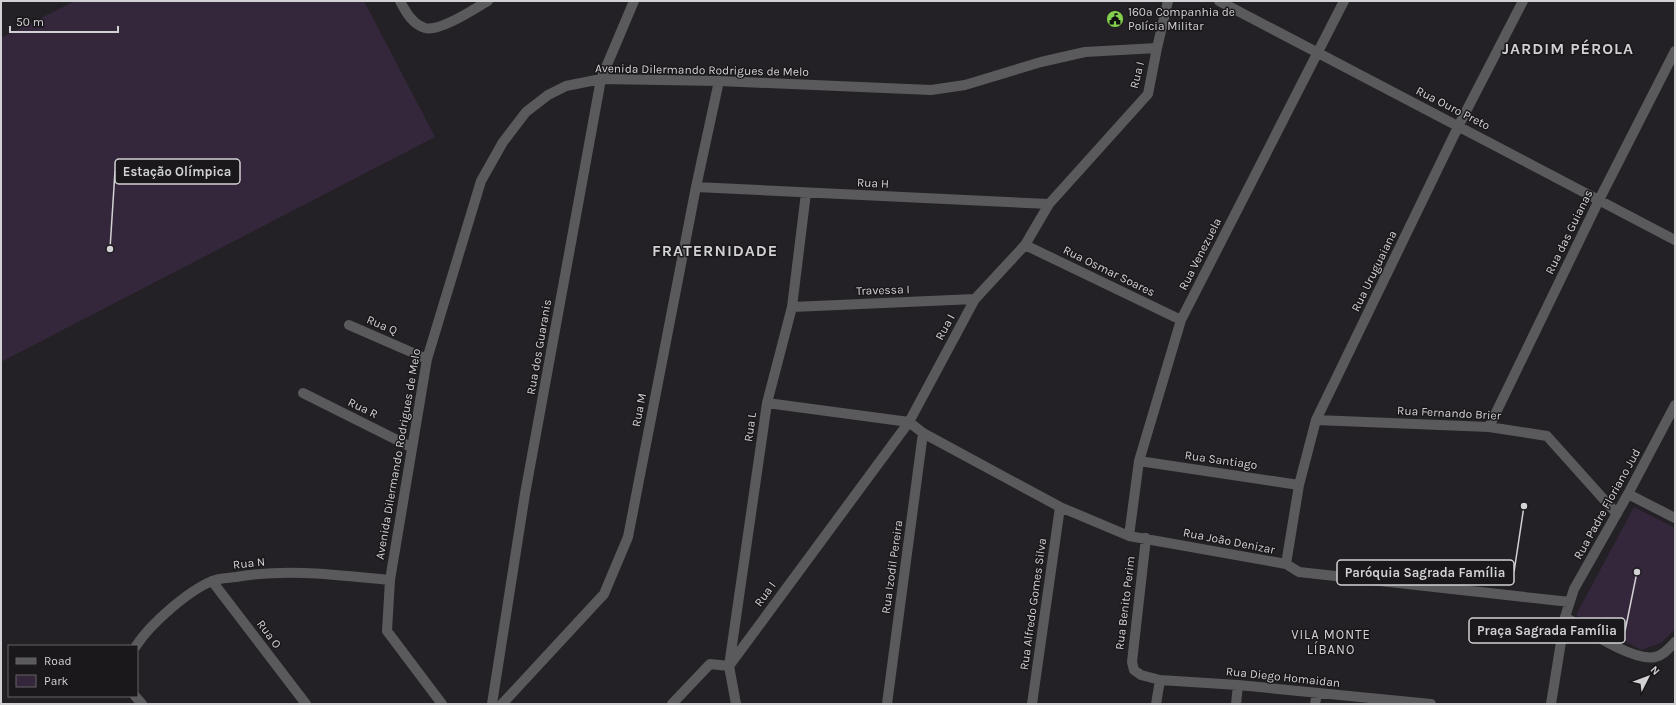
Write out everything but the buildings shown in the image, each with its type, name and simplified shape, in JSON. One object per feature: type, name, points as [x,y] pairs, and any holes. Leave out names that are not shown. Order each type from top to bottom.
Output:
[{"type":"street","points":[[400,1],[406,13],[412,20],[426,28],[440,27],[488,1]]},
{"type":"street","name":"Rua dos Guaranis","points":[[492,704],[525,494],[601,79],[634,1]]},
{"type":"street","name":"Rua I","points":[[729,666],[908,422],[975,299],[1025,245],[1049,204],[1148,94],[1156,48],[1168,1]]},
{"type":"street","name":"Rua Ouro Preto","points":[[1219,1],[1675,240]]},
{"type":"street","name":"Rua Venezuela","points":[[1129,536],[1139,461],[1181,320],[1344,1]]},
{"type":"street","name":"Rua Uruguaiana","points":[[1286,564],[1299,484],[1316,420],[1458,126],[1523,1]]},
{"type":"street","name":"Avenida Dilermando Rodrigues de Melo","points":[[442,704],[388,631],[390,580],[426,359],[481,181],[503,142],[526,112],[548,95],[566,86],[601,79],[719,81],[931,90],[965,85],[1041,62],[1085,52],[1156,48]]},
{"type":"street","name":"Rua das Guianas","points":[[1489,427],[1599,200],[1675,51]]},
{"type":"street","name":"Rua M","points":[[502,704],[604,594],[628,538],[696,187],[719,81]]},
{"type":"street","name":"Rua H","points":[[696,187],[1049,204]]},
{"type":"street","name":"Rua L","points":[[736,704],[729,666],[766,403],[792,307],[806,193]]},
{"type":"street","name":"Rua Osmar Soares","points":[[1025,245],[1181,320]]},
{"type":"street","name":"Travessa I","points":[[792,307],[975,299]]},
{"type":"street","name":"Rua Q","points":[[349,325],[426,359]]},
{"type":"street","name":"Rua R","points":[[302,393],[411,447]]},
{"type":"street","points":[[766,403],[908,422]]},
{"type":"street","name":"Rua Padre Floriano Jud","points":[[1551,704],[1565,617],[1574,589],[1628,494],[1675,405]]},
{"type":"street","name":"Rua Fernando Brier","points":[[1316,420],[1489,427],[1547,436],[1617,514]]},
{"type":"street","name":"Rua João Denizar","points":[[908,422],[923,433],[1060,507],[1129,536],[1286,564],[1299,572],[1570,602]]},
{"type":"street","name":"Rua Izodil Pereira","points":[[887,704],[923,433]]},
{"type":"street","name":"Rua Santiago","points":[[1139,461],[1299,484]]},
{"type":"street","points":[[1628,494],[1675,518]]},
{"type":"street","name":"Rua Alfredo Gomes Silva","points":[[1032,704],[1060,507]]},
{"type":"street","name":"Rua Benito Perim","points":[[1134,670],[1132,662],[1146,538]]},
{"type":"street","name":"Rua N","points":[[137,645],[160,619],[184,598],[212,580],[247,575],[305,572],[390,580]]},
{"type":"street","name":"Rua O","points":[[212,580],[306,704]]},
{"type":"street","points":[[1565,617],[1624,651],[1638,656],[1655,657],[1665,652],[1675,642]]},
{"type":"street","points":[[672,704],[710,664],[729,666]]},
{"type":"street","name":"Rua Diego Homaidan","points":[[1134,670],[1141,675],[1160,680],[1238,684],[1431,704]]},
{"type":"street","points":[[1156,704],[1160,680]]},
{"type":"street","points":[[1236,704],[1238,684]]},
{"type":"street","points":[[1315,704],[1317,693]]},
{"type":"green space","points":[[75,1],[364,1],[435,137],[1,362],[1,38]]},
{"type":"green space","points":[[1634,507],[1675,528],[1675,629],[1661,643],[1641,650],[1576,615]]},
{"type":"place","name":"160ª Companhia de Polícia Militar","points":[[1115,19]]},
{"type":"place","name":"Estação Olímpica","points":[[110,249]]},
{"type":"place","name":"Paróquia Sagrada Família","points":[[1524,506]]},
{"type":"place","name":"Praça Sagrada Família","points":[[1637,572]]},
{"type":"district","name":"JARDIM PÉROLA","points":[[1568,48]]},
{"type":"district","name":"FRATERNIDADE","points":[[715,250]]},
{"type":"district","name":"VILA MONTE LÍBANO","points":[[1331,642]]}]
